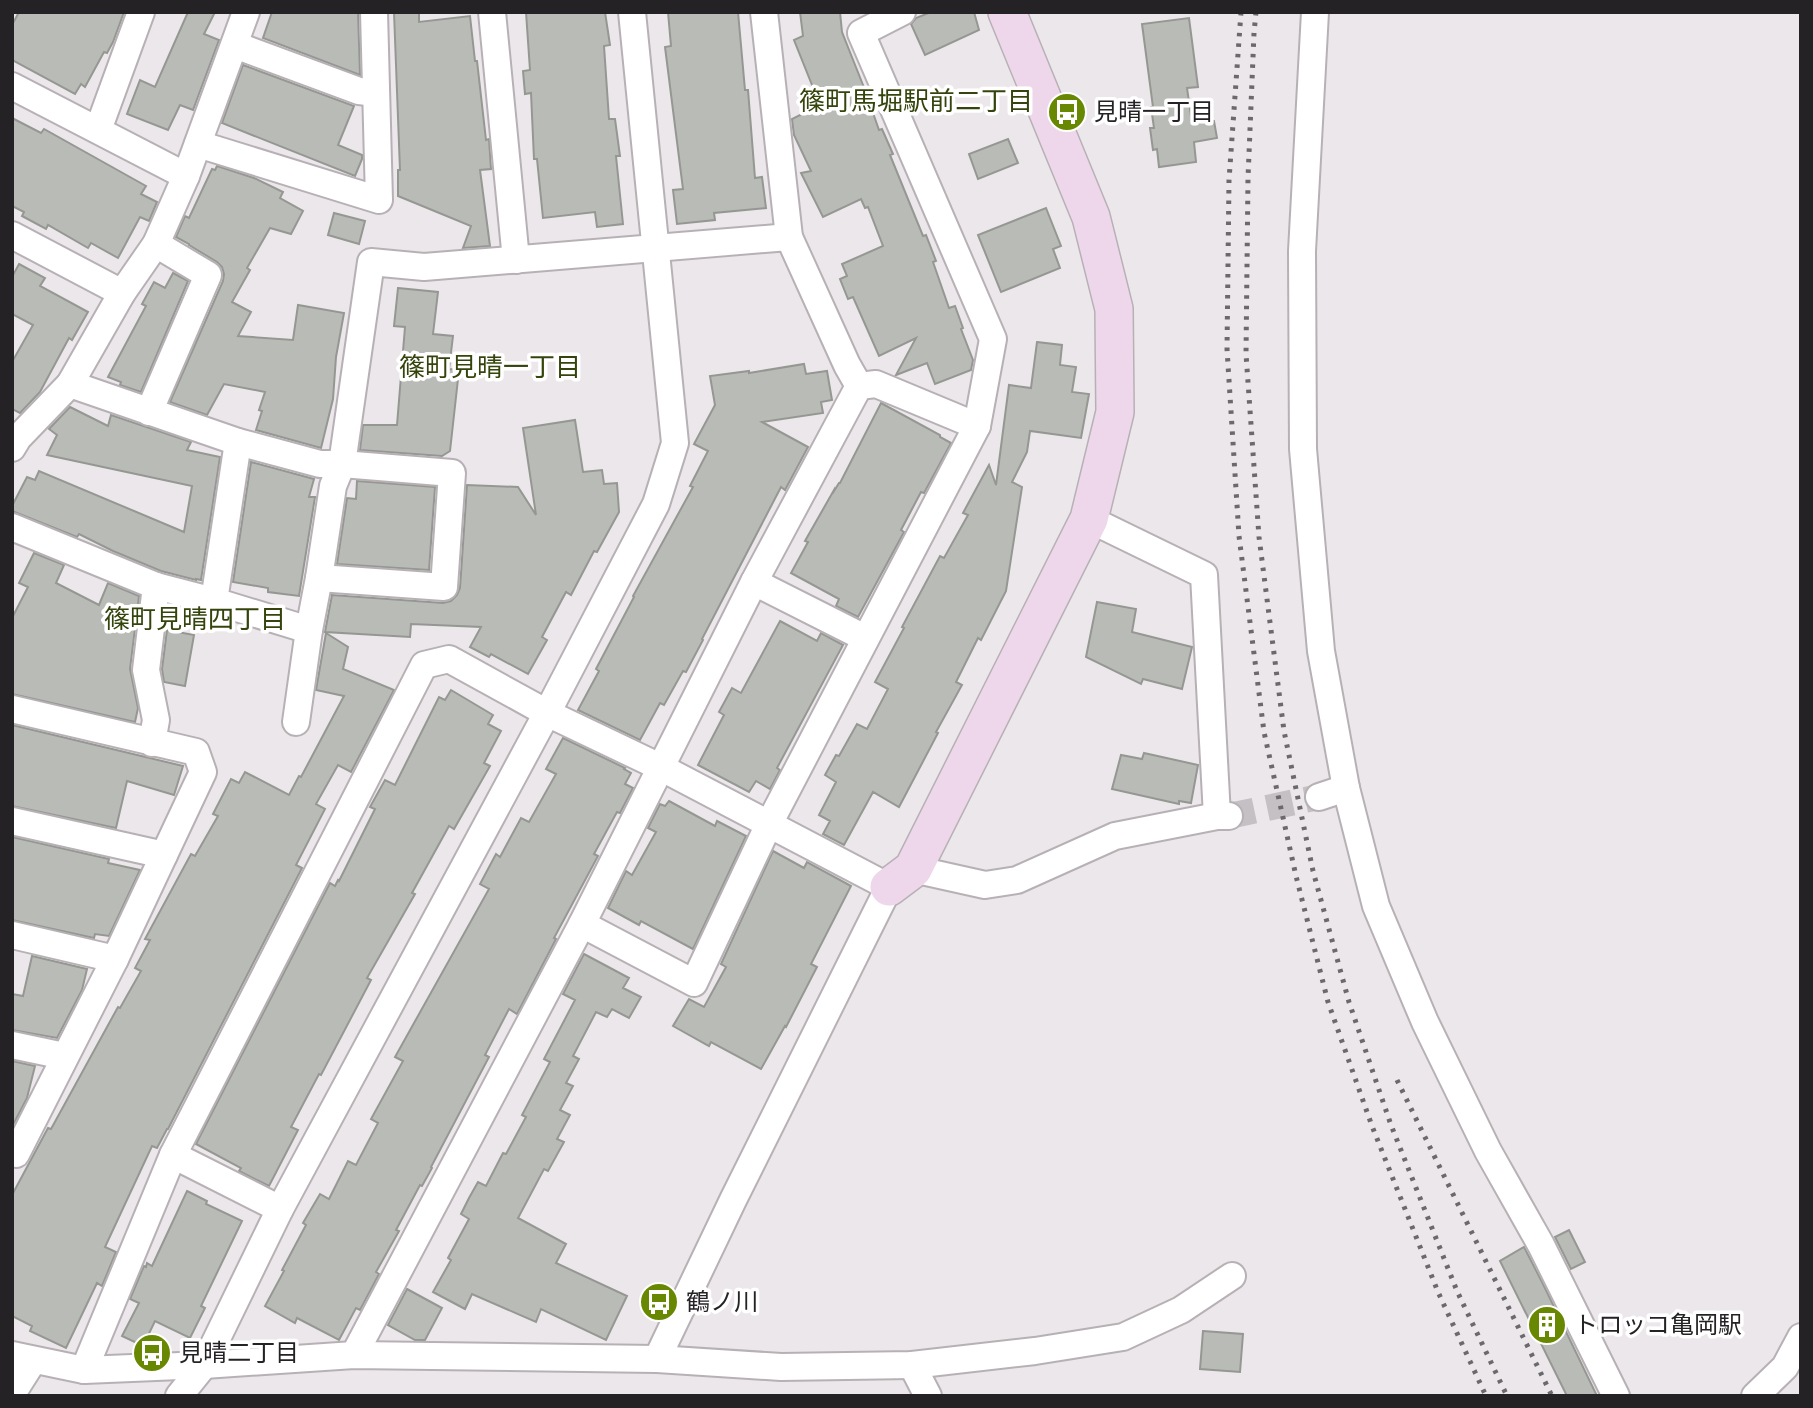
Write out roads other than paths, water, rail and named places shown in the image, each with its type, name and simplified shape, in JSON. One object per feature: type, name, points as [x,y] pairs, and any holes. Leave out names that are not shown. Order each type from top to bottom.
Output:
[{"type":"street","points":[[97,130],[141,12]]},
{"type":"street","points":[[14,440],[70,384],[122,293],[156,244],[186,176],[246,12]]},
{"type":"street","points":[[198,144],[379,201],[374,12]]},
{"type":"street","points":[[492,12],[516,260]]},
{"type":"street","points":[[179,1396],[204,1365],[281,1209],[656,504],[675,443],[632,12]]},
{"type":"street","points":[[764,12],[789,237],[859,386]]},
{"type":"street","points":[[582,924],[694,983],[769,824],[977,426],[993,339],[861,33],[901,12]]},
{"type":"street","points":[[657,1359],[733,1200],[1089,519],[1115,412],[1114,309],[1091,217],[1007,12]]},
{"type":"street","points":[[1315,12],[1302,251],[1303,449],[1321,651],[1346,788],[1376,906],[1425,1022],[1488,1151],[1541,1245],[1616,1396]]},
{"type":"street","points":[[235,45],[359,91],[376,93]]},
{"type":"street","points":[[12,86],[186,176]]},
{"type":"street","points":[[12,234],[122,293]]},
{"type":"street","points":[[296,722],[333,486],[342,464],[372,262],[424,267],[789,237]]},
{"type":"street","points":[[149,412],[208,275],[156,244]]},
{"type":"street","points":[[70,384],[238,442],[320,464],[452,473],[444,587],[319,578]]},
{"type":"street","points":[[859,386],[876,384],[977,426]]},
{"type":"street","points":[[354,1355],[582,924],[754,582],[859,386]]},
{"type":"street","points":[[214,601],[238,442]]},
{"type":"street","points":[[84,1370],[173,1155],[424,665],[449,659],[547,713],[660,767],[769,824],[901,878],[985,885],[1017,880],[1115,836],[1223,816],[1204,575],[1089,519]]},
{"type":"street","points":[[12,527],[156,586],[309,630]]},
{"type":"street","points":[[754,582],[865,638]]},
{"type":"street","points":[[152,743],[156,720],[146,670],[156,586]]},
{"type":"street","points":[[12,709],[196,752],[203,772],[115,959],[16,1154],[12,1153]]},
{"type":"street","points":[[1319,797],[1346,788]]},
{"type":"street","points":[[12,821],[164,855]]},
{"type":"street","points":[[12,935],[115,959]]},
{"type":"street","points":[[12,1045],[64,1056]]},
{"type":"street","points":[[173,1155],[281,1209]]},
{"type":"street","points":[[12,1394],[23,1358],[84,1370],[354,1355],[657,1359],[781,1367],[912,1364],[1035,1351],[1123,1337],[1181,1310],[1232,1276]]},
{"type":"street","points":[[1763,1393],[1785,1367],[1801,1337]]},
{"type":"street","points":[[912,1364],[931,1395]]},
{"type":"tunnel","points":[[1229,816],[1319,797]]},
{"type":"railway","points":[[1241,12],[1229,180],[1227,349],[1239,536],[1264,732],[1328,1002],[1372,1126],[1438,1292],[1486,1396]]},
{"type":"railway","points":[[1256,12],[1248,178],[1246,354],[1259,537],[1284,731],[1313,871],[1349,1002],[1391,1125],[1457,1291],[1507,1396]]},
{"type":"railway","points":[[1397,1080],[1552,1396]]},
{"type":"place","name":"見晴一丁目","points":[[1067,112]]},
{"type":"place","name":"鶴ノ川","points":[[659,1302]]},
{"type":"place","name":"トロッコ亀岡駅","points":[[1547,1325]]},
{"type":"place","name":"見晴二丁目","points":[[152,1353]]},
{"type":"district","name":"篠町馬堀駅前二丁目","points":[[916,101]]},
{"type":"district","name":"篠町見晴一丁目","points":[[490,367]]},
{"type":"district","name":"篠町見晴四丁目","points":[[195,619]]}]
